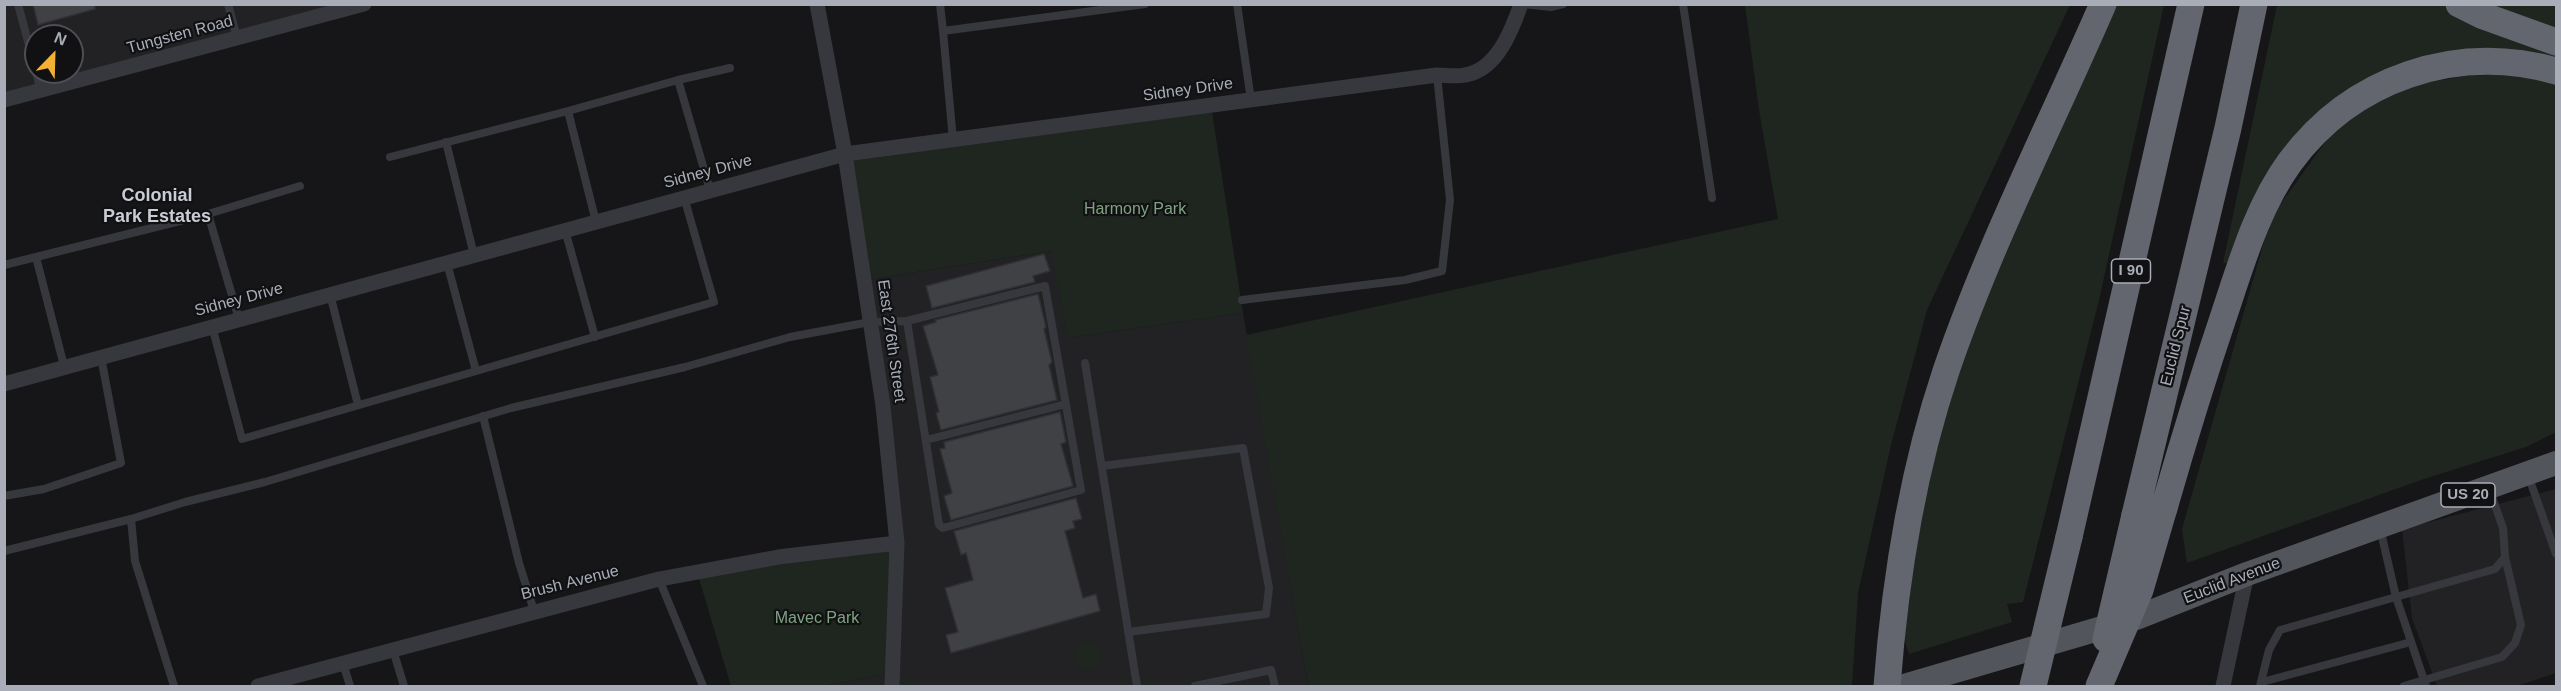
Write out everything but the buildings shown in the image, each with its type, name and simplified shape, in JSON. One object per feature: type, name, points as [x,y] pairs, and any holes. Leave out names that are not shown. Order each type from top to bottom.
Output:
[{"type":"highway","points":[[1887,687],[1910,511],[1920,461],[1946,370],[2014,200],[2103,4]]},
{"type":"highway","name":"I 90","points":[[2033,687],[2191,4]]},
{"type":"highway","name":"Euclid Spur","points":[[2094,687],[2228,128],[2254,4]]},
{"type":"highway","points":[[2459,4],[2492,19],[2556,42]]},
{"type":"highway","points":[[2100,687],[2140,590],[2202,381],[2248,245],[2278,181],[2304,145],[2333,116],[2368,92],[2406,74],[2471,61],[2514,62],[2556,71]]},
{"type":"main road","name":"Euclid Avenue","points":[[1904,687],[2136,618],[2247,574],[2556,463]]},
{"type":"street","name":"Tungsten Road","points":[[4,100],[237,38],[331,9],[364,4]]},
{"type":"street","name":"East 276th Street","points":[[817,4],[845,154],[883,406],[897,543],[892,687]]},
{"type":"street","name":"Sidney Drive","points":[[4,384],[845,154],[1437,75],[1467,75],[1491,62],[1511,35],[1522,4]]},
{"type":"street","name":"Brush Avenue","points":[[258,687],[296,681],[343,663],[659,579],[777,557],[897,543]]},
{"type":"street","points":[[2223,687],[2247,574]]},
{"type":"lane","points":[[18,4],[41,91]]},
{"type":"lane","points":[[228,4],[237,38]]},
{"type":"lane","points":[[939,4],[953,140]]},
{"type":"lane","points":[[943,30],[1144,4]]},
{"type":"lane","points":[[1237,4],[1251,100]]},
{"type":"lane","points":[[1522,4],[1551,7],[1563,4]]},
{"type":"lane","points":[[1683,4],[1712,198]]},
{"type":"lane","points":[[390,157],[730,68]]},
{"type":"lane","points":[[1242,300],[1405,280],[1442,271],[1450,200],[1437,75]]},
{"type":"lane","points":[[678,80],[710,190]]},
{"type":"lane","points":[[568,111],[596,222]]},
{"type":"lane","points":[[446,142],[474,255]]},
{"type":"lane","points":[[4,265],[208,214],[300,186]]},
{"type":"lane","points":[[212,326],[242,439],[714,302],[684,197]]},
{"type":"lane","points":[[208,214],[239,319]]},
{"type":"lane","points":[[565,230],[595,337]]},
{"type":"lane","points":[[36,257],[64,366]]},
{"type":"lane","points":[[447,262],[476,371]]},
{"type":"lane","points":[[4,551],[265,482],[483,416],[685,367],[790,337],[870,322],[907,321],[1045,286],[1081,490],[943,528],[939,525],[907,321]]},
{"type":"lane","points":[[330,294],[358,405]]},
{"type":"lane","points":[[4,496],[44,489],[121,463],[101,356]]},
{"type":"lane","points":[[1085,363],[1137,687]]},
{"type":"lane","points":[[926,440],[1066,404]]},
{"type":"lane","points":[[483,416],[519,563],[534,611]]},
{"type":"lane","points":[[1102,466],[1243,448],[1269,588],[1266,614],[1128,632]]},
{"type":"lane","points":[[2527,474],[2553,534],[2556,554]]},
{"type":"lane","points":[[2404,687],[2425,683],[2502,657],[2516,643],[2522,625],[2505,557],[2503,528],[2489,488]]},
{"type":"lane","points":[[131,519],[135,561],[174,687]]},
{"type":"lane","points":[[2380,526],[2396,597],[2425,683]]},
{"type":"lane","points":[[2411,642],[2261,684],[2269,650],[2280,630],[2495,569],[2505,557]]},
{"type":"lane","points":[[659,579],[703,687]]},
{"type":"lane","points":[[393,650],[405,687]]},
{"type":"lane","points":[[343,663],[350,687]]},
{"type":"lane","points":[[1196,687],[1270,670],[1275,687]]},
{"type":"shaded area","points":[[5,5],[364,5],[84,79],[84,24],[24,24],[24,84],[65,84],[5,100]]},
{"type":"shaded area","points":[[1053,251],[1067,338],[1243,313],[1308,686],[824,686],[892,672],[897,543],[864,280]]},
{"type":"shaded area","points":[[2556,489],[2556,673],[2517,686],[2437,686],[2412,618],[2402,529]]},
{"type":"green space","points":[[1745,5],[2070,5],[1927,310],[1891,445],[1858,593],[1852,686],[1308,686],[1246,335],[1778,219],[1759,110]]},
{"type":"green space","points":[[2112,5],[2164,5],[2099,300],[2023,602],[2007,604],[2012,622],[1909,654],[1904,638],[1918,534],[1943,419],[1982,310]]},
{"type":"green space","points":[[2277,5],[2443,5],[2471,22],[2556,51],[2556,60],[2351,92],[2233,264],[2223,263]]},
{"type":"green space","points":[[2484,5],[2556,5],[2556,29]]},
{"type":"green space","points":[[2532,73],[2556,83],[2556,432],[2526,447],[2427,478],[2187,563],[2182,529],[2271,217],[2334,130],[2377,97],[2418,84],[2466,76]]},
{"type":"green space","name":"Harmony Park","points":[[1211,105],[1243,313],[1067,338],[1052,251],[864,280],[845,154]]},
{"type":"green space","name":"Mavec Park","points":[[897,543],[892,672],[824,686],[731,686],[697,572]]},
{"type":"green space","points":[[1095,641],[1103,664],[1079,671],[1073,646]]},
{"type":"district","name":"Colonial Park Estates","points":[[157,206]]}]
